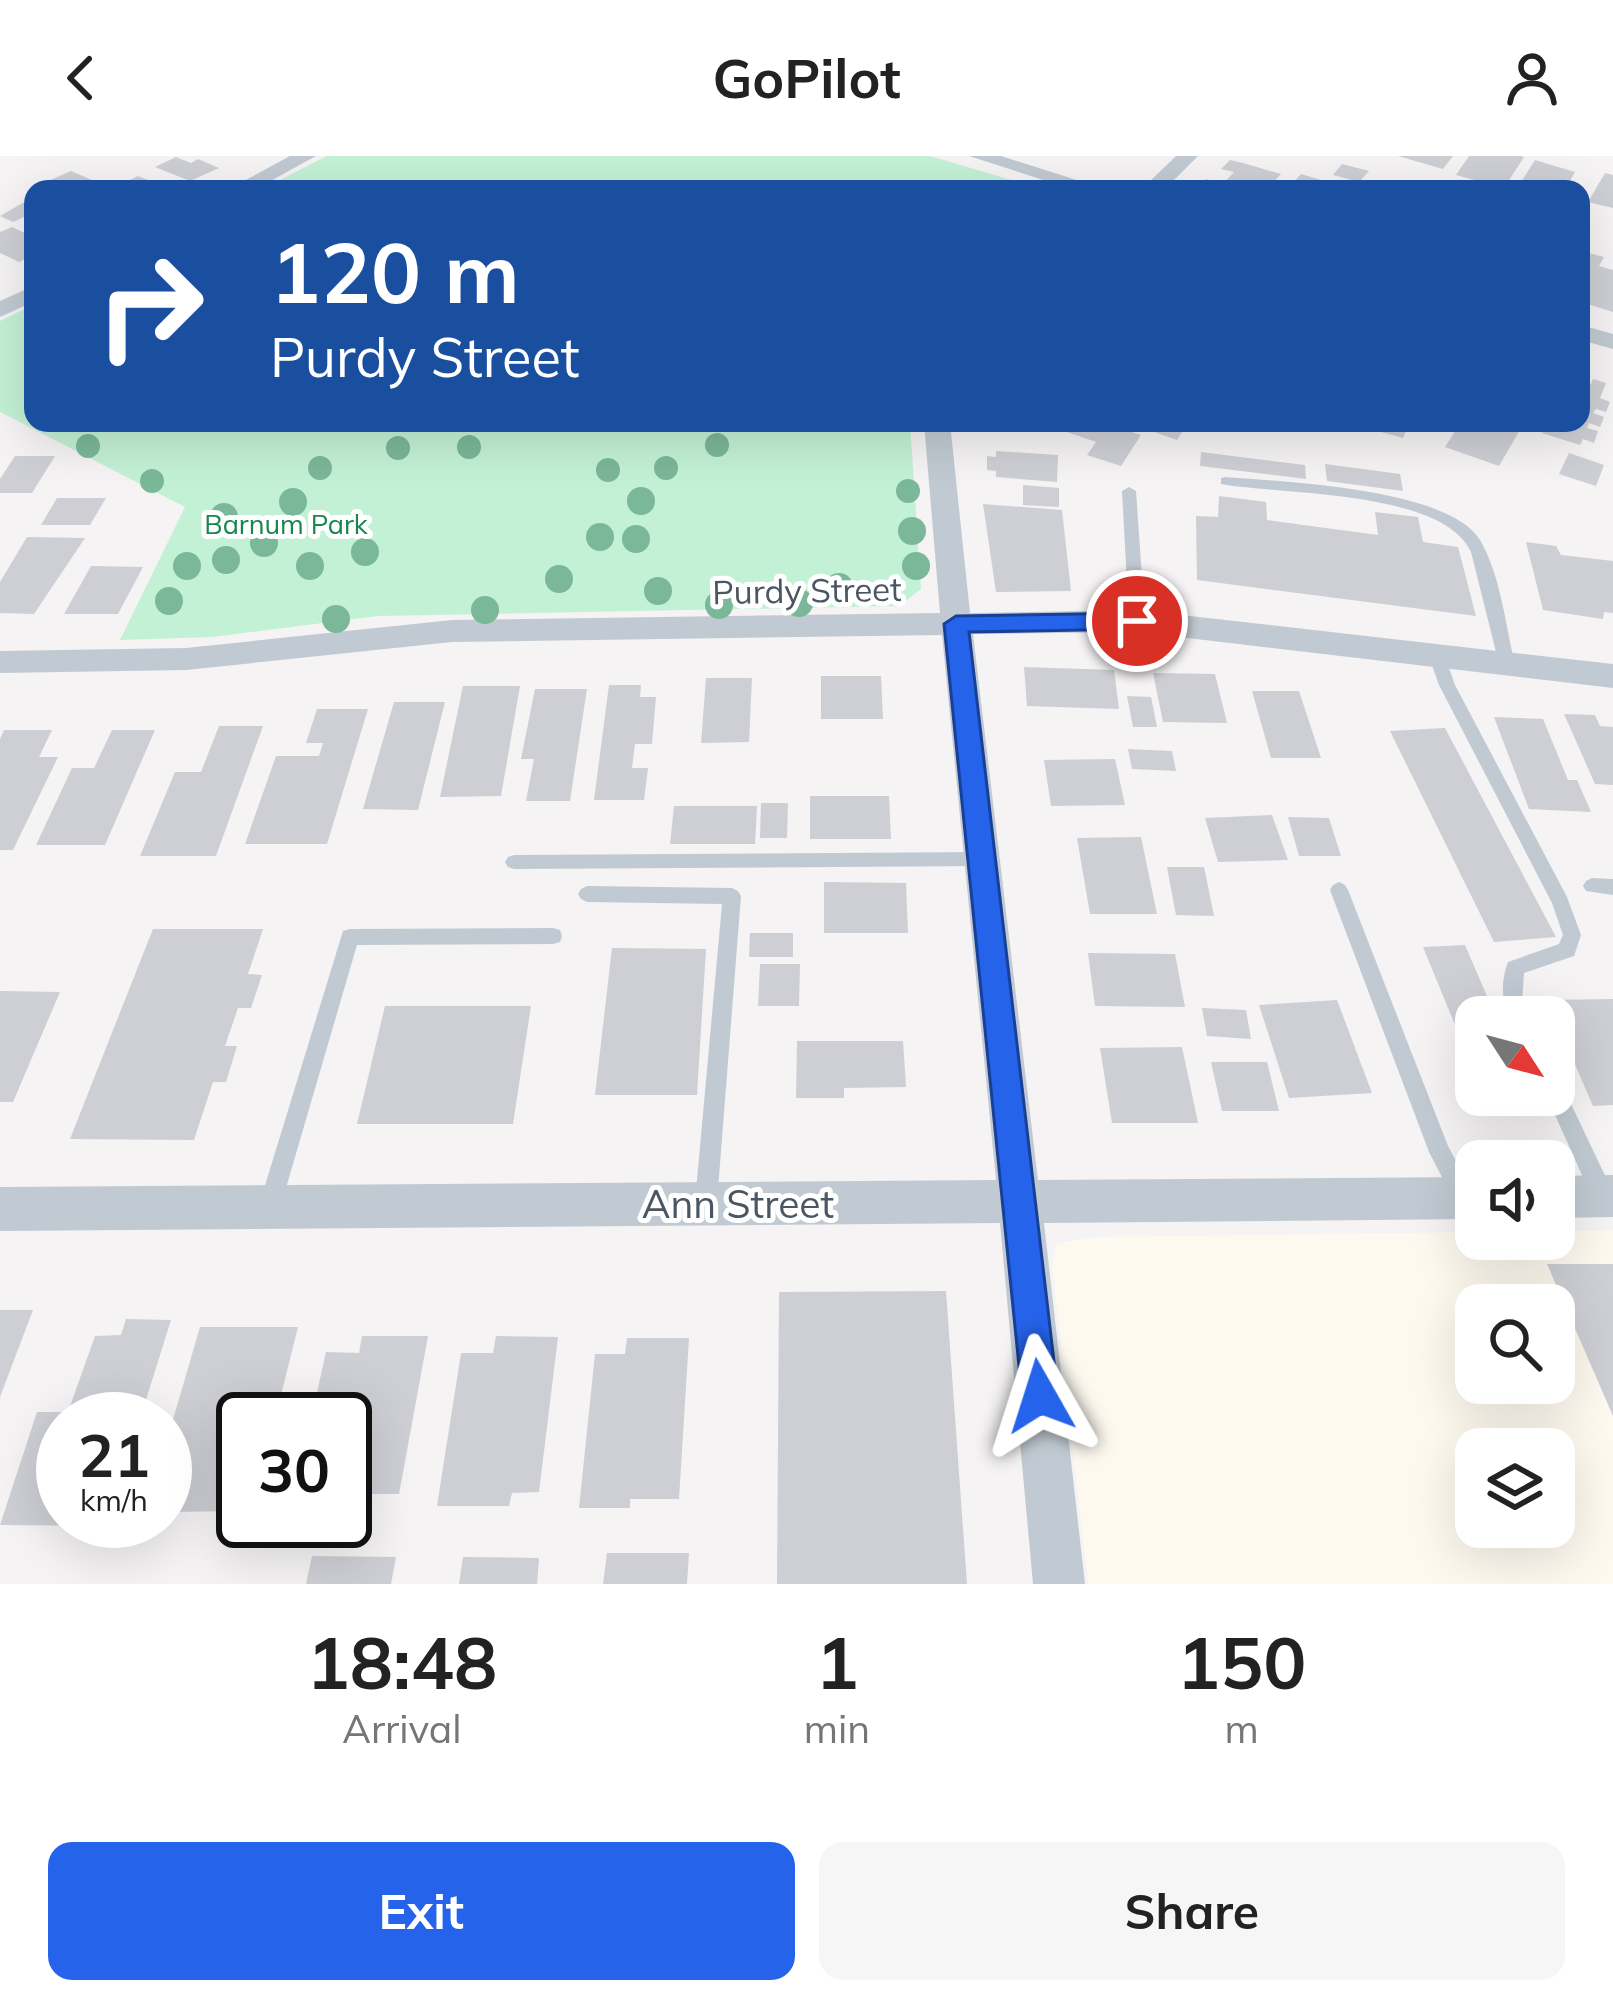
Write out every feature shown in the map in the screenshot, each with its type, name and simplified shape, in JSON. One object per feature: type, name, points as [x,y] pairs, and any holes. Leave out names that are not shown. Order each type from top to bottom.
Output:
[{"type":"street","points":[[979,156],[1063,180]]},
{"type":"street","points":[[1163,180],[1188,156]]},
{"type":"street","points":[[254,180],[287,159]]},
{"type":"street","points":[[938,432],[1059,1584]]},
{"type":"street","name":"Purdy Street","points":[[0,662],[186,658],[452,631],[1137,621],[1613,676]]},
{"type":"street","points":[[1575,1197],[1608,1196]]},
{"type":"street","name":"Ann Street","points":[[0,1209],[1455,1198]]},
{"type":"lane","points":[[1226,481],[1414,505],[1450,516],[1472,538],[1508,664]]},
{"type":"lane","points":[[1129,491],[1137,621]]},
{"type":"lane","points":[[1437,657],[1447,685],[1561,902],[1572,935],[1567,950],[1515,968],[1513,996]]},
{"type":"lane","points":[[514,862],[983,860]]},
{"type":"lane","points":[[1592,886],[1613,887]]},
{"type":"lane","points":[[1339,890],[1440,1152],[1455,1175]]},
{"type":"lane","points":[[587,894],[733,896],[706,1202]]},
{"type":"lane","points":[[268,1209],[350,938],[553,936]]},
{"type":"lane","points":[[1567,1116],[1608,1196]]},
{"type":"shaded area","points":[[1613,1230],[1613,1584],[1088,1584],[1052,1267],[1056,1244],[1089,1237],[1455,1232],[1455,1260],[1575,1260],[1575,1231]]},
{"type":"green space","points":[[327,156],[930,156],[1011,180],[280,180]]},
{"type":"green space","name":"Barnum Park","points":[[24,309],[24,424],[0,412],[0,321]]},
{"type":"green space","name":"Barnum Park","points":[[39,432],[911,432],[921,589],[899,606],[378,616],[212,637],[120,640],[185,507]]},
{"type":"building","points":[[1398,156],[1453,156],[1443,169]]},
{"type":"building","points":[[1469,156],[1524,157],[1509,180],[1456,175]]},
{"type":"building","points":[[176,157],[219,168],[188,180],[155,167]]},
{"type":"building","points":[[1230,160],[1281,174],[1275,180],[1227,180],[1234,172],[1221,169]]},
{"type":"building","points":[[1535,160],[1575,172],[1570,180],[1522,180]]},
{"type":"building","points":[[1342,164],[1369,171],[1361,180],[1333,175]]},
{"type":"building","points":[[71,171],[92,180],[50,180]]},
{"type":"building","points":[[1605,173],[1613,175],[1613,208],[1590,202]]},
{"type":"building","points":[[24,202],[24,217],[13,222],[0,216]]},
{"type":"building","points":[[12,227],[24,233],[24,260],[19,262],[0,253],[0,232]]},
{"type":"building","points":[[1590,253],[1604,257],[1599,266],[1613,270],[1613,312],[1590,305]]},
{"type":"building","points":[[1593,379],[1606,383],[1600,398],[1610,402],[1606,412],[1596,409],[1593,413],[1604,417],[1600,427],[1590,423]]},
{"type":"building","points":[[1598,431],[1594,443],[1583,439],[1580,445],[1542,433]]},
{"type":"building","points":[[1067,432],[1141,435],[1121,466],[1087,455],[1096,442]]},
{"type":"building","points":[[1154,432],[1182,432],[1177,440]]},
{"type":"building","points":[[1454,432],[1519,432],[1499,466],[1445,447]]},
{"type":"building","points":[[996,451],[1058,455],[1057,482],[996,477],[996,471],[987,470],[987,456],[996,457]]},
{"type":"building","points":[[1201,452],[1305,465],[1306,479],[1200,466]]},
{"type":"building","points":[[1569,453],[1604,465],[1596,486],[1559,474]]},
{"type":"building","points":[[15,456],[55,456],[32,493],[0,493],[0,479]]},
{"type":"building","points":[[1325,464],[1400,474],[1403,491],[1327,481]]},
{"type":"building","points":[[1023,485],[1059,488],[1059,507],[1023,505]]},
{"type":"building","points":[[1219,496],[1266,502],[1267,520],[1378,535],[1375,512],[1418,517],[1423,542],[1458,547],[1476,616],[1197,580],[1196,516],[1218,517]]},
{"type":"building","points":[[57,498],[106,498],[90,525],[41,525]]},
{"type":"building","points":[[983,504],[1062,510],[1071,591],[996,592]]},
{"type":"building","points":[[27,537],[85,538],[34,614],[0,613],[0,582]]},
{"type":"building","points":[[1526,542],[1556,546],[1561,555],[1613,561],[1613,613],[1604,612],[1603,619],[1543,610]]},
{"type":"building","points":[[91,566],[143,567],[118,614],[64,614]]},
{"type":"building","points":[[1024,667],[1114,670],[1119,709],[1027,706]]},
{"type":"building","points":[[1153,673],[1215,674],[1227,723],[1163,722]]},
{"type":"building","points":[[821,676],[881,676],[883,719],[821,719]]},
{"type":"building","points":[[706,678],[752,678],[749,742],[701,743]]},
{"type":"building","points":[[609,685],[641,685],[640,697],[656,697],[652,744],[635,744],[632,768],[648,768],[644,800],[594,800]]},
{"type":"building","points":[[463,686],[520,686],[501,796],[440,797]]},
{"type":"building","points":[[535,689],[587,689],[570,801],[526,801],[534,759],[521,759]]},
{"type":"building","points":[[1252,691],[1299,691],[1321,758],[1271,758]]},
{"type":"building","points":[[1127,696],[1151,697],[1157,727],[1133,727]]},
{"type":"building","points":[[394,702],[445,702],[418,810],[363,809]]},
{"type":"building","points":[[317,709],[368,709],[327,844],[245,844],[276,756],[319,756],[323,743],[306,743]]},
{"type":"building","points":[[1564,714],[1595,715],[1600,726],[1613,727],[1613,785],[1595,784]]},
{"type":"building","points":[[1494,717],[1543,719],[1568,780],[1577,780],[1591,812],[1529,809]]},
{"type":"building","points":[[219,726],[263,726],[216,856],[140,856],[175,772],[201,772]]},
{"type":"building","points":[[1445,728],[1556,937],[1494,942],[1390,731]]},
{"type":"building","points":[[4,730],[52,730],[39,757],[58,757],[13,850],[0,850],[0,739]]},
{"type":"building","points":[[112,730],[155,730],[105,845],[36,845],[72,768],[94,768]]},
{"type":"building","points":[[1128,749],[1172,751],[1176,771],[1132,769]]},
{"type":"building","points":[[1115,759],[1125,805],[1051,806],[1044,760]]},
{"type":"building","points":[[810,796],[889,796],[891,839],[810,839]]},
{"type":"building","points":[[761,803],[788,803],[787,838],[760,838]]},
{"type":"building","points":[[674,806],[757,806],[755,844],[670,844]]},
{"type":"building","points":[[1272,815],[1288,860],[1218,862],[1205,818]]},
{"type":"building","points":[[1288,817],[1329,818],[1341,856],[1299,856]]},
{"type":"building","points":[[1141,837],[1157,914],[1090,914],[1077,838]]},
{"type":"building","points":[[1167,867],[1204,867],[1214,916],[1176,915]]},
{"type":"building","points":[[824,882],[906,883],[908,933],[824,933]]},
{"type":"building","points":[[153,929],[263,929],[248,974],[262,975],[251,1008],[238,1008],[225,1046],[237,1046],[226,1082],[213,1082],[194,1140],[70,1139]]},
{"type":"building","points":[[750,933],[793,933],[793,957],[749,957]]},
{"type":"building","points":[[1465,945],[1487,996],[1455,996],[1455,1025],[1423,947]]},
{"type":"building","points":[[612,948],[706,949],[697,1095],[595,1095]]},
{"type":"building","points":[[1088,953],[1175,954],[1185,1007],[1095,1006]]},
{"type":"building","points":[[760,964],[800,964],[799,1006],[758,1006]]},
{"type":"building","points":[[0,991],[60,992],[13,1102],[0,1102]]},
{"type":"building","points":[[1613,999],[1613,1105],[1593,1106],[1575,1065],[1575,1000]]},
{"type":"building","points":[[1337,1000],[1372,1093],[1289,1098],[1259,1005]]},
{"type":"building","points":[[385,1006],[531,1006],[513,1124],[357,1124]]},
{"type":"building","points":[[1202,1008],[1246,1010],[1251,1039],[1207,1036]]},
{"type":"building","points":[[797,1041],[903,1041],[906,1087],[844,1088],[844,1098],[796,1098]]},
{"type":"building","points":[[1182,1047],[1198,1123],[1112,1123],[1100,1048]]},
{"type":"building","points":[[1211,1062],[1267,1062],[1279,1111],[1222,1111]]},
{"type":"building","points":[[1547,1264],[1613,1264],[1613,1416],[1575,1328],[1575,1284],[1556,1284]]},
{"type":"building","points":[[946,1291],[967,1584],[777,1584],[779,1292]]},
{"type":"building","points":[[0,1310],[33,1310],[0,1397]]},
{"type":"building","points":[[126,1319],[171,1320],[148,1392],[75,1392],[95,1336],[121,1335]]},
{"type":"building","points":[[200,1327],[298,1327],[282,1392],[216,1392],[216,1511],[192,1512],[192,1392],[181,1392]]},
{"type":"building","points":[[362,1336],[428,1336],[399,1494],[372,1494],[372,1392],[317,1392],[326,1352],[359,1353]]},
{"type":"building","points":[[496,1336],[558,1337],[539,1492],[512,1493],[509,1506],[437,1506],[461,1353],[493,1353]]},
{"type":"building","points":[[627,1338],[689,1338],[679,1499],[630,1499],[630,1508],[579,1508],[595,1354],[625,1354]]},
{"type":"building","points":[[36,1415],[36,1525],[0,1525]]},
{"type":"building","points":[[607,1553],[689,1553],[687,1584],[603,1584]]},
{"type":"building","points":[[312,1556],[396,1557],[391,1584],[306,1584]]},
{"type":"building","points":[[463,1557],[539,1558],[537,1584],[459,1584]]},
{"type":"route","points":[[1040,1396],[956,624],[1137,621]]}]
